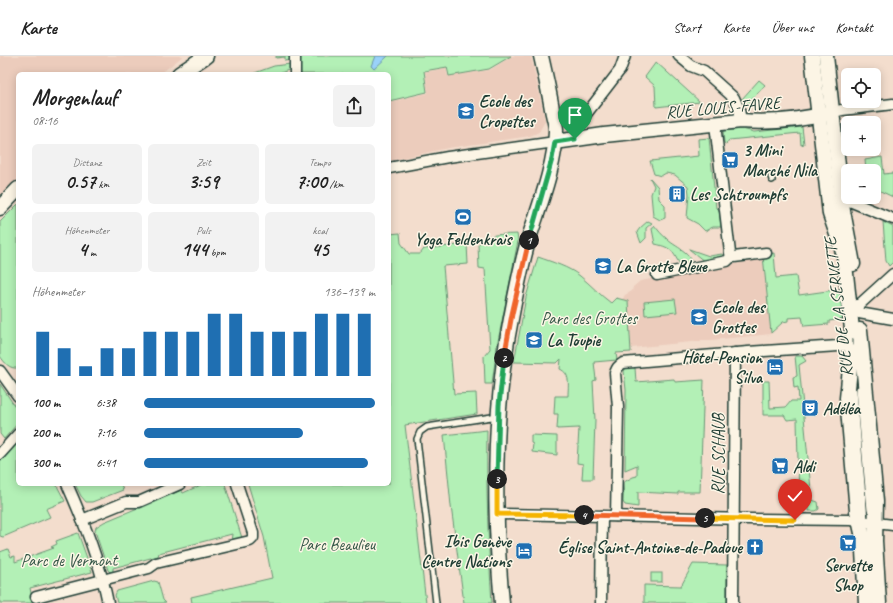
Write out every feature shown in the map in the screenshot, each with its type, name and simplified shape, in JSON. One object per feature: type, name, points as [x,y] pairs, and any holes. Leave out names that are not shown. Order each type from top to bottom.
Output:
[{"type":"main road","points":[[182,72],[206,56]]},
{"type":"main road","points":[[502,603],[497,514],[499,416],[503,372],[512,314],[524,257],[552,159],[556,129],[541,56]]},
{"type":"main road","name":"RUE DE LA SERVETTE","points":[[812,56],[826,114],[841,193]]},
{"type":"main road","name":"RUE DE LA SERVETTE","points":[[826,56],[826,114],[830,214],[833,227],[844,255],[856,310],[847,398],[868,522],[876,541],[879,603]]},
{"type":"main road","name":"RUE LOUIS-FAVRE","points":[[555,142],[577,139],[604,132],[741,121],[757,122],[826,114]]},
{"type":"main road","points":[[0,208],[16,192]]},
{"type":"main road","name":"RUE DE LA SERVETTE","points":[[843,204],[846,228],[851,248],[876,501],[862,533],[866,603]]},
{"type":"street","points":[[295,56],[295,72]]},
{"type":"street","points":[[577,139],[580,122],[623,66],[625,56]]},
{"type":"street","points":[[679,56],[694,67],[704,71],[734,98],[739,108],[741,121]]},
{"type":"street","points":[[694,67],[695,56]]},
{"type":"street","name":"RUE LOUIS-FAVRE","points":[[826,114],[842,110],[893,104]]},
{"type":"street","points":[[714,124],[730,253],[732,256]]},
{"type":"street","points":[[391,168],[448,157],[555,142]]},
{"type":"street","points":[[857,204],[893,219]]},
{"type":"street","points":[[657,275],[727,260],[732,256],[766,253]]},
{"type":"street","points":[[856,310],[893,274]]},
{"type":"street","points":[[856,310],[893,320]]},
{"type":"street","points":[[616,516],[618,407],[615,373],[616,368],[619,365],[623,363],[735,353],[853,345]]},
{"type":"street","name":"RUE SCHAUB","points":[[733,603],[735,353]]},
{"type":"street","points":[[0,371],[14,381]]},
{"type":"street","points":[[0,454],[16,436]]},
{"type":"street","points":[[68,486],[82,520],[103,580],[108,603]]},
{"type":"street","points":[[82,520],[126,502],[139,502],[175,486]]},
{"type":"street","points":[[36,597],[149,568],[156,563],[250,541],[253,538],[253,534],[238,486]]},
{"type":"street","points":[[497,514],[868,522],[893,525]]},
{"type":"street","points":[[601,603],[602,516]]},
{"type":"lane","points":[[817,56],[839,210],[849,257],[856,310],[858,378]]},
{"type":"lane","points":[[822,56],[826,114]]},
{"type":"lane","points":[[858,385],[875,603]]},
{"type":"lane","points":[[436,603],[417,439],[420,432],[427,427],[484,417],[499,416]]},
{"type":"lane","points":[[868,522],[870,603]]},
{"type":"shaded area","points":[[0,56],[183,56],[163,72],[16,72],[16,181],[0,196]]},
{"type":"shaded area","name":"Ecole des Cropettes","points":[[512,56],[531,56],[545,121],[539,132],[530,136],[448,148],[391,161],[391,102],[428,93],[425,72],[446,68],[448,76],[490,70]]},
{"type":"shaded area","name":"Ecole des Grottes","points":[[763,259],[771,334],[631,348],[628,302],[622,300],[625,295],[632,291],[633,287],[640,281]]},
{"type":"green space","points":[[276,56],[511,56],[489,69],[449,76],[447,67],[424,71],[427,92],[391,101],[391,72],[291,72],[291,69],[283,72],[258,72],[274,66],[291,64],[291,60],[285,61],[285,57],[276,58]]},
{"type":"green space","points":[[656,62],[700,102],[656,107],[655,86],[645,77]]},
{"type":"green space","points":[[759,80],[765,85],[747,105],[741,100]]},
{"type":"green space","points":[[802,127],[804,144],[801,145],[800,133],[729,140],[726,144],[724,143],[723,131],[742,129],[754,132]]},
{"type":"green space","points":[[709,138],[716,208],[719,209],[721,227],[713,227],[705,231],[698,224],[687,218],[689,194],[688,186],[675,175],[666,173],[661,176],[654,174],[650,161],[699,156],[698,139]]},
{"type":"green space","points":[[882,157],[884,174],[893,173],[893,197],[881,191],[881,164],[865,164],[865,160]]},
{"type":"green space","points":[[650,178],[658,187],[659,199],[665,205],[665,218],[660,220],[653,216],[651,194],[654,186]]},
{"type":"green space","points":[[16,206],[16,368],[12,368],[8,365],[0,356],[0,222]]},
{"type":"green space","points":[[648,221],[652,223],[646,228],[646,238],[641,243],[637,232]]},
{"type":"green space","points":[[883,222],[893,227],[893,262],[889,266],[886,261]]},
{"type":"green space","points":[[654,225],[670,242],[683,250],[690,257],[690,265],[681,266],[672,251],[666,247],[655,244],[652,229]]},
{"type":"green space","name":"Parc Beaulieu","points":[[400,233],[401,243],[409,254],[420,254],[424,249],[467,244],[468,264],[443,266],[454,394],[476,393],[477,414],[405,425],[426,603],[192,603],[191,597],[272,578],[264,537],[249,486],[391,486],[391,234]]},
{"type":"green space","points":[[500,234],[517,234],[518,241],[497,346],[492,384],[485,384],[484,356],[490,349],[485,269],[479,268],[478,245],[486,238],[491,236]]},
{"type":"green space","points":[[689,249],[709,256],[722,254],[723,257],[705,262]]},
{"type":"green space","points":[[774,253],[776,278],[796,276],[799,295],[841,289],[844,319],[829,321],[829,324],[804,326],[802,317],[788,318],[788,321],[783,322],[771,333],[763,256]]},
{"type":"green space","name":"Parc des Grottes","points":[[538,257],[576,273],[611,303],[616,298],[628,301],[631,352],[616,353],[617,360],[594,362],[596,380],[593,381],[595,420],[593,479],[582,479],[583,464],[577,463],[579,428],[557,429],[558,414],[554,414],[555,396],[568,396],[568,380],[564,371],[560,369],[561,359],[557,363],[514,362],[526,297]]},
{"type":"green space","points":[[675,299],[677,312],[645,315],[644,302]]},
{"type":"green space","points":[[795,356],[802,356],[806,361],[799,365],[812,500],[818,502],[819,509],[816,511],[809,511],[809,504],[799,504],[797,419],[787,420],[784,415],[763,415],[763,381],[769,381],[770,408],[786,407],[791,401],[799,401],[798,387],[794,388],[793,377],[797,376]]},
{"type":"green space","points":[[626,368],[635,368],[636,382],[674,379],[675,382],[704,380],[700,492],[678,492],[678,494],[638,492],[638,507],[625,505],[623,502],[624,482],[637,476],[637,465],[625,470],[626,390],[624,371]]},
{"type":"green space","points":[[0,384],[16,408],[16,425],[4,439],[0,434]]},
{"type":"green space","points":[[487,430],[489,560],[492,603],[464,603],[451,506],[444,435]]},
{"type":"green space","points":[[531,435],[557,436],[557,455],[532,452],[533,444],[531,443]]},
{"type":"green space","points":[[16,444],[16,486],[57,486],[65,501],[46,509],[50,517],[3,537],[0,536],[0,460]]},
{"type":"green space","points":[[76,486],[122,486],[123,490],[92,502],[86,502]]},
{"type":"green space","points":[[199,486],[226,486],[242,538],[231,542],[232,534],[159,553],[158,556],[113,568],[113,571],[110,572],[95,531],[96,527],[104,522],[181,490],[183,493]]},
{"type":"green space","name":"Parc de Vermont","points":[[78,533],[92,572],[30,588],[33,603],[0,603],[0,552],[8,549],[11,557],[15,556],[15,562],[54,548],[51,547],[57,544],[56,541]]},
{"type":"green space","points":[[693,564],[727,565],[727,603],[644,603],[644,585],[681,586]]},
{"type":"green space","points":[[651,573],[662,573],[662,582],[651,582]]},
{"type":"green space","points":[[154,581],[158,582],[163,600],[166,603],[117,603],[115,595],[117,591]]},
{"type":"water","points":[[375,56],[388,56],[374,69],[371,66]]},
{"type":"tram line","points":[[853,339],[853,345]]},
{"type":"place","name":"Ecole des Cropettes","points":[[466,111]]},
{"type":"place","name":"3 Mini Marché Nila","points":[[730,160]]},
{"type":"place","name":"Les Schtroumpfs","points":[[677,194]]},
{"type":"place","name":"Yoga Feldenkrais","points":[[463,217]]},
{"type":"place","name":"La Grotte Bleue","points":[[603,266]]},
{"type":"place","name":"Ecole des Grottes","points":[[699,317]]},
{"type":"place","name":"La Toupie","points":[[534,340]]},
{"type":"place","name":"Hôtel-Pension Silva","points":[[775,367]]},
{"type":"place","name":"Adéléa","points":[[810,408]]},
{"type":"place","name":"Aldi","points":[[780,466]]},
{"type":"place","name":"Servette Shop","points":[[848,543]]},
{"type":"place","name":"Église Saint-Antoine-de-Padoue","points":[[755,547]]},
{"type":"place","name":"Ibis Genève Centre Nations","points":[[524,551]]},
{"type":"route","points":[[575,139],[555,142],[545,186],[519,278],[507,341],[499,405],[497,514],[795,520]]}]
